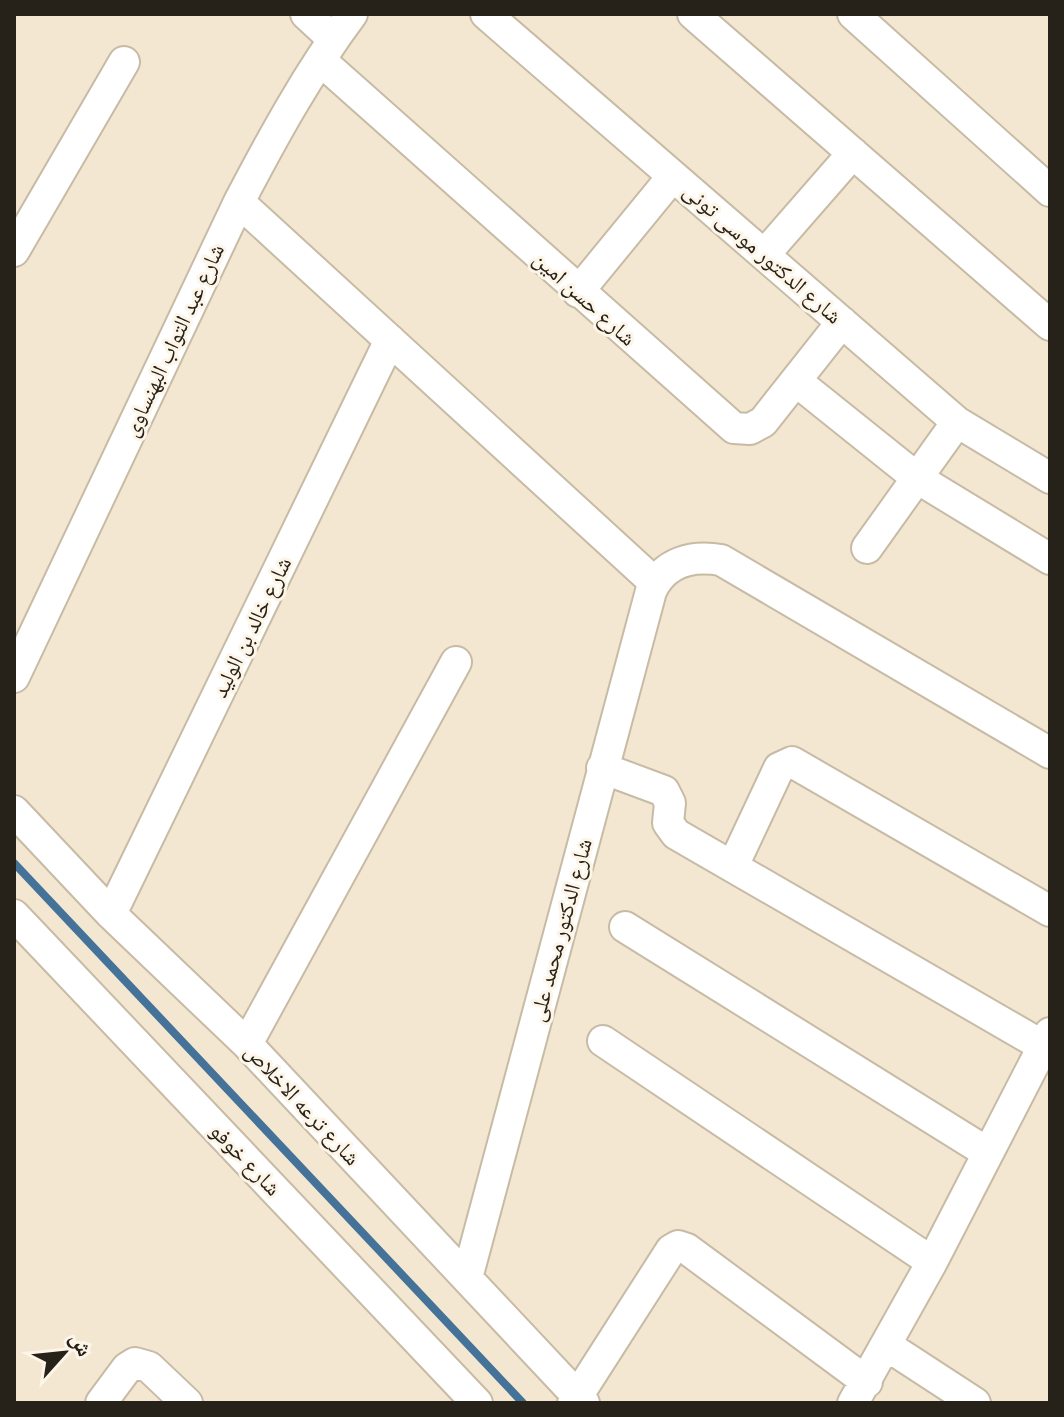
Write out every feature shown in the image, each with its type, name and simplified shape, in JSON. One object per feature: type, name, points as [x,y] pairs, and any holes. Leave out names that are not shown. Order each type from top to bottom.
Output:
[{"type":"street","name":"شارع حسن امين","points":[[306,14],[326,50],[578,292],[734,428],[750,429],[763,422],[842,322]]},
{"type":"street","name":"شارع عبد التواب البهنساوى","points":[[14,677],[239,202],[277,130],[352,14]]},
{"type":"street","name":"شارع الدكتور موسى تونى","points":[[486,14],[957,422],[1050,478]]},
{"type":"street","points":[[693,14],[1050,325]]},
{"type":"street","points":[[853,14],[1050,191]]},
{"type":"street","points":[[14,251],[124,62]]},
{"type":"street","points":[[764,255],[853,153]]},
{"type":"street","points":[[578,292],[673,176]]},
{"type":"street","points":[[239,202],[655,583],[665,571],[691,558],[721,560],[1050,753]]},
{"type":"street","name":"شارع خالد بن الوليد","points":[[111,914],[390,340]]},
{"type":"street","points":[[796,381],[917,478],[1050,559]]},
{"type":"street","points":[[867,548],[957,422]]},
{"type":"street","name":"شارع الدكتور محمد على","points":[[467,1278],[602,768],[655,583]]},
{"type":"street","points":[[247,1044],[456,662]]},
{"type":"street","points":[[733,866],[779,768],[792,762],[1050,911]]},
{"type":"street","points":[[579,1401],[670,1252],[674,1247],[681,1246],[860,1392],[932,1262],[1046,1040],[672,832],[668,823],[670,803],[664,791],[602,768]]},
{"type":"street","name":"شارع ترعه الاخلاص","points":[[14,811],[111,914],[247,1044],[579,1401]]},
{"type":"street","name":"شارع خوفو","points":[[14,915],[477,1403]]},
{"type":"street","points":[[625,927],[988,1153]]},
{"type":"street","points":[[603,1041],[932,1262]]},
{"type":"street","points":[[886,1345],[975,1403]]},
{"type":"street","points":[[101,1403],[127,1368],[135,1363],[145,1364],[187,1403]]},
{"type":"waterway","points":[[14,863],[523,1403]]}]
